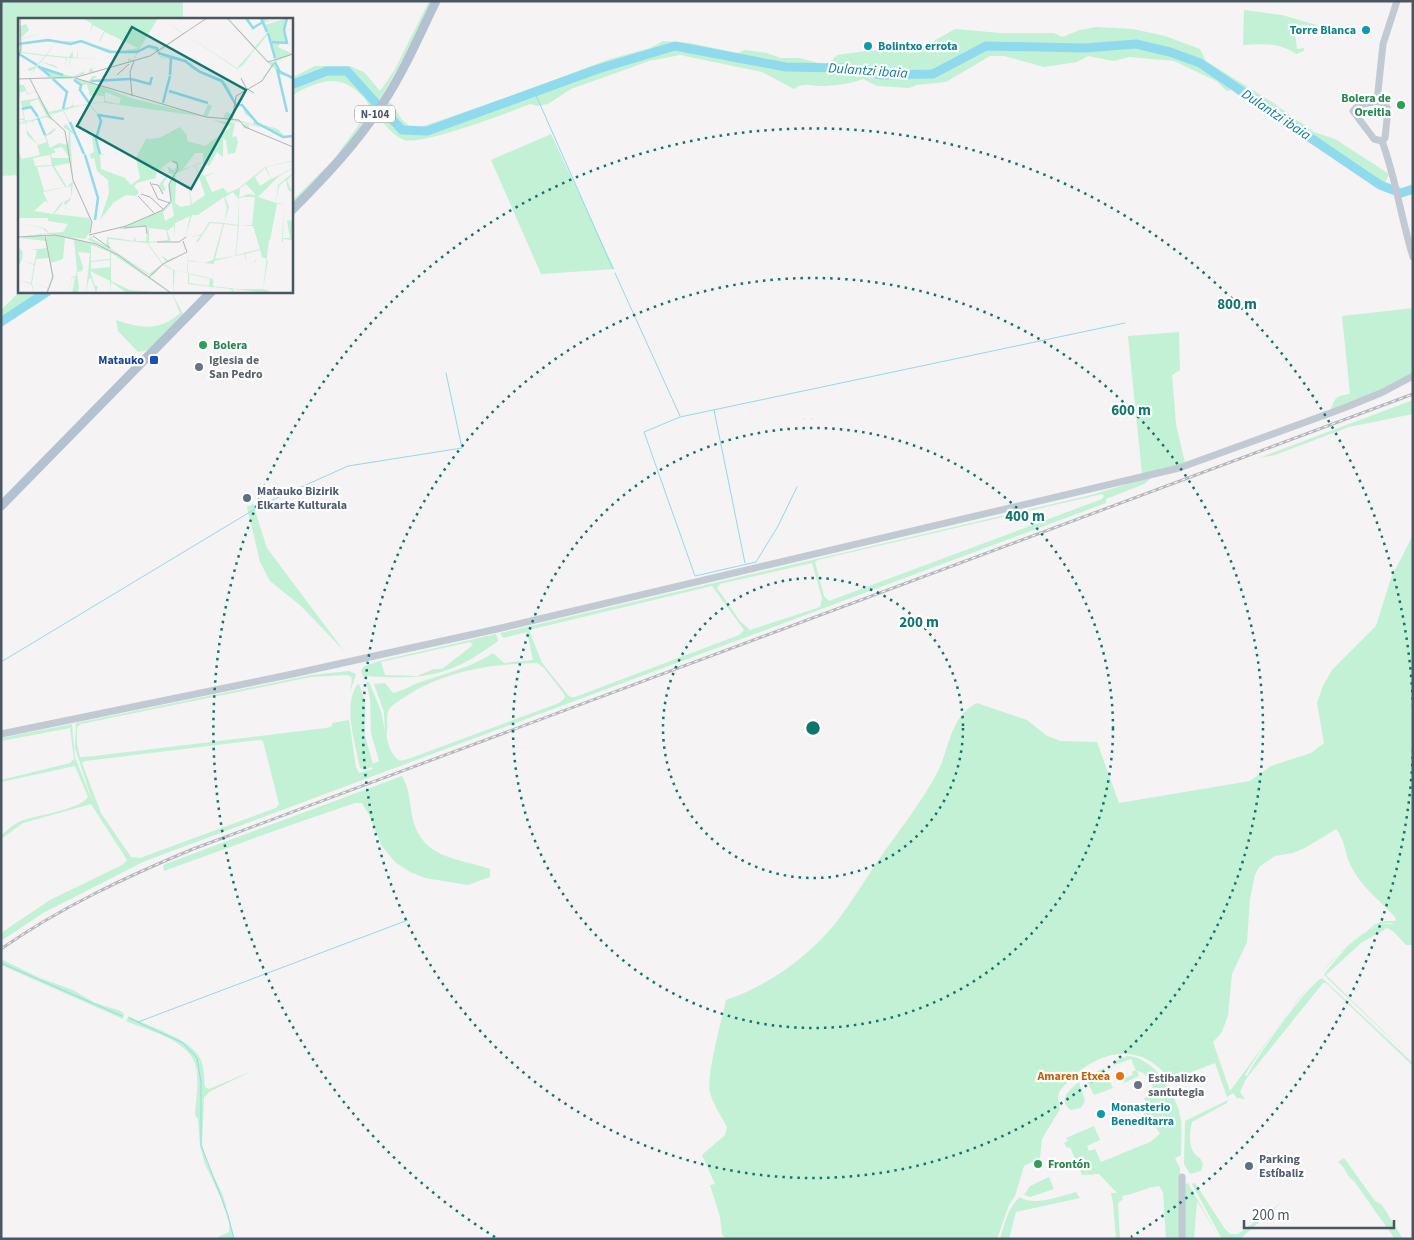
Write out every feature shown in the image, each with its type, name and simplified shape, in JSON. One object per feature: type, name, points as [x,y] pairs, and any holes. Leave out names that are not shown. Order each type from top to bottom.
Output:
[{"type":"main road","name":"N-104","points":[[292,210],[342,158],[372,119],[406,63],[436,1]]},
{"type":"main road","points":[[1,506],[211,292]]},
{"type":"street","points":[[1377,101],[1383,44],[1397,1]]},
{"type":"street","points":[[1377,101],[1385,104],[1388,110],[1385,138],[1382,141],[1374,139],[1354,111],[1359,105],[1377,101]]},
{"type":"street","points":[[1382,141],[1396,180],[1397,197],[1413,257]]},
{"type":"street","points":[[1,734],[298,673],[497,629],[1178,468],[1344,408],[1381,393],[1413,376]]},
{"type":"street","points":[[1182,1177],[1182,1239]]},
{"type":"green space","points":[[1,1],[183,1],[183,18],[18,18],[18,175],[1,176]]},
{"type":"green space","points":[[429,1],[431,1],[408,49],[372,111],[337,156],[292,204],[292,201],[334,159],[369,111],[369,108],[363,96],[341,82],[333,81],[317,84],[292,95],[292,78],[315,66],[350,66],[364,72],[380,91],[394,71]]},
{"type":"green space","points":[[1244,10],[1282,15],[1320,26],[1294,25],[1297,49],[1304,48],[1304,51],[1296,54],[1283,47],[1264,44],[1243,45]]},
{"type":"green space","points":[[1096,27],[1133,29],[1165,36],[1200,49],[1206,61],[1272,102],[1314,132],[1335,139],[1389,174],[1386,181],[1378,187],[1327,152],[1304,140],[1297,129],[1252,99],[1248,102],[1231,90],[1227,91],[1216,81],[1174,61],[1129,57],[1114,61],[1088,56],[1077,62],[1044,67],[1004,56],[990,56],[946,82],[917,85],[909,88],[877,86],[863,79],[837,85],[804,85],[794,89],[762,72],[680,55],[649,61],[571,89],[548,104],[538,106],[530,104],[429,138],[404,140],[377,118],[387,102],[392,104],[402,120],[412,128],[421,127],[610,59],[650,48],[663,41],[690,43],[738,53],[745,50],[767,53],[781,58],[799,58],[823,64],[830,62],[837,55],[866,51],[866,49],[874,51],[898,44],[927,45],[955,29],[1000,33],[1054,33],[1062,37],[1080,30]]},
{"type":"green space","points":[[551,134],[615,269],[541,274],[491,160]]},
{"type":"green space","points":[[19,292],[53,292],[44,300],[1,325],[1,310]]},
{"type":"green space","points":[[171,292],[183,314],[148,350],[138,352],[118,331],[116,320],[149,327],[165,323],[180,313]]},
{"type":"green space","points":[[1413,308],[1413,373],[1372,394],[1331,410],[1337,398],[1350,394],[1342,316]]},
{"type":"green space","points":[[1179,332],[1180,370],[1172,375],[1176,424],[1185,463],[1142,474],[1128,336]]},
{"type":"green space","points":[[1413,400],[1413,414],[1349,427],[1275,455],[1259,458]]},
{"type":"green space","points":[[1154,476],[1144,484],[1106,499],[1106,503],[145,861],[43,913],[1,941],[1,933],[50,900],[122,865],[127,860],[91,804],[23,823],[1,839],[1,835],[18,822],[67,809],[83,802],[88,797],[75,766],[1,782],[1,780],[70,763],[74,759],[70,728],[1,741],[1,738],[72,724],[75,757],[93,803],[75,748],[76,723],[311,675],[349,671],[356,674],[350,692],[352,678],[348,675],[311,677],[81,724],[77,727],[77,744],[80,757],[95,756],[326,728],[332,726],[332,723],[349,720],[356,767],[359,773],[373,769],[372,767],[364,770],[360,768],[351,724],[350,713],[353,693],[359,684],[365,701],[365,736],[373,764],[379,761],[371,733],[370,699],[366,682],[369,682],[381,711],[385,732],[384,712],[374,684],[385,683],[393,693],[397,692],[467,666],[493,653],[504,663],[533,660],[527,632],[503,638],[500,633],[1091,495]],"holes":[[[1102,494],[1104,496],[1102,499],[829,601],[824,596],[815,562]],[[812,563],[822,598],[820,607],[750,630],[740,621],[717,588],[720,584]],[[712,586],[744,630],[739,635],[575,697],[568,695],[542,663],[529,630]],[[537,663],[544,668],[565,698],[559,703],[408,759],[400,761],[394,756],[388,743],[387,735],[387,714],[393,705],[420,688],[452,675],[502,665]],[[259,740],[263,741],[279,804],[276,808],[140,858],[131,857],[101,813],[82,763],[85,761]]]},
{"type":"green space","points":[[253,504],[267,548],[344,651],[301,606],[270,581],[260,562],[247,507]]},
{"type":"green space","points":[[1413,535],[1413,945],[1406,945],[1393,931],[1387,928],[1361,943],[1326,975],[1413,1060],[1324,975],[1349,946],[1374,925],[1383,921],[1396,921],[1395,917],[1366,888],[1356,875],[1349,863],[1342,838],[1336,829],[1305,848],[1293,853],[1275,856],[1259,867],[1255,875],[1250,899],[1247,942],[1232,974],[1228,1015],[1222,1032],[1213,1042],[1230,1091],[1298,999],[1332,960],[1345,949],[1312,983],[1290,1010],[1245,1075],[1247,1076],[1294,1007],[1315,983],[1322,978],[1413,1063],[1413,1066],[1326,983],[1323,983],[1246,1079],[1240,1092],[1245,1099],[1237,1098],[1233,1093],[1227,1097],[1215,1063],[1179,1077],[1172,1083],[1159,1068],[1145,1059],[1130,1054],[1100,1059],[1085,1067],[1071,1078],[1059,1092],[1060,1109],[1042,1139],[1040,1158],[1024,1166],[1015,1196],[1009,1205],[997,1239],[727,1239],[722,1235],[720,1217],[710,1185],[715,1184],[702,1155],[725,1135],[727,1127],[713,1101],[709,1084],[712,1061],[726,1000],[759,986],[790,967],[830,930],[925,794],[937,773],[951,734],[961,716],[977,703],[1027,720],[1047,736],[1061,741],[1097,742],[1119,803],[1250,781],[1271,766],[1311,753],[1324,743],[1317,703],[1323,686],[1332,670],[1376,626],[1391,578]]},
{"type":"green space","points":[[496,634],[498,641],[464,663],[434,674],[419,676],[402,677],[363,676],[361,671],[363,667],[379,661]],"holes":[[[470,642],[473,645],[442,669],[434,669],[417,676],[385,675],[381,662]]]},
{"type":"green space","points":[[402,776],[408,793],[413,820],[418,833],[425,843],[443,855],[490,869],[490,877],[468,885],[425,878],[410,872],[395,862],[382,846],[362,803],[355,803],[288,826],[164,871],[163,865]]},
{"type":"green space","points":[[1,959],[40,978],[73,990],[95,1003],[121,1011],[124,1014],[123,1019],[1,965]]},
{"type":"green space","points":[[129,1016],[189,1045],[201,1060],[205,1087],[209,1089],[254,1070],[209,1092],[204,1098],[202,1145],[207,1163],[223,1195],[234,1239],[214,1239],[229,1232],[229,1223],[221,1198],[205,1164],[200,1146],[198,1119],[195,1115],[197,1082],[195,1063],[190,1055],[175,1042],[165,1036],[126,1021]]},
{"type":"green space","points":[[1127,1056],[1147,1063],[1155,1070],[1170,1089],[1179,1110],[1181,1120],[1181,1155],[1175,1158],[1180,1168],[1179,1239],[1166,1239],[1163,1192],[1159,1186],[1122,1196],[1123,1199],[1118,1203],[1120,1239],[1116,1239],[1111,1193],[1117,1193],[1099,1174],[1082,1175],[1070,1147],[1067,1148],[1064,1143],[1068,1141],[1066,1138],[1094,1126],[1100,1140],[1087,1146],[1089,1151],[1095,1149],[1101,1162],[1150,1142],[1160,1134],[1156,1127],[1158,1125],[1141,1111],[1147,1106],[1144,1098],[1152,1092],[1153,1087],[1150,1079],[1142,1072],[1137,1071],[1139,1076],[1124,1083],[1123,1079],[1133,1075],[1132,1072],[1136,1070],[1131,1059],[1114,1065],[1113,1062]]},
{"type":"green space","points":[[1104,1068],[1113,1088],[1094,1095],[1087,1081],[1089,1075]]},
{"type":"green space","points":[[1079,1082],[1085,1101],[1081,1108],[1071,1110],[1065,1103],[1066,1095]]},
{"type":"green space","points":[[1228,1100],[1227,1103],[1192,1122],[1190,1132],[1191,1147],[1203,1164],[1201,1171],[1190,1174],[1184,1164],[1185,1121]]},
{"type":"green space","points":[[1344,1158],[1375,1201],[1382,1205],[1403,1239],[1395,1239],[1354,1181],[1338,1162]]},
{"type":"green space","points":[[1049,1177],[1054,1189],[1030,1197],[1024,1195],[1030,1186]]},
{"type":"green space","points":[[1188,1183],[1220,1239],[1197,1201],[1194,1239],[1184,1239],[1185,1184]]},
{"type":"green space","points":[[1195,1183],[1230,1234],[1238,1234],[1282,1202],[1240,1239],[1222,1239],[1192,1184]]},
{"type":"green space","points":[[1076,1192],[1080,1198],[1016,1212],[1009,1239],[1000,1239],[1010,1210],[1020,1197],[1026,1200],[1039,1201]]},
{"type":"waterway","name":"Dulantzi ibaia","points":[[386,113],[402,130],[427,131],[598,69],[675,46],[786,67],[842,68],[882,75],[933,74],[986,46],[1085,48],[1136,44],[1170,52],[1200,63],[1380,185],[1401,193],[1413,189]]},
{"type":"waterway","name":"Dulantzi ibaia","points":[[292,85],[327,71],[347,71],[376,103]]},
{"type":"waterway","points":[[535,93],[613,269]]},
{"type":"waterway","points":[[615,273],[680,416]]},
{"type":"waterway","name":"Dulantzi ibaia","points":[[1,322],[46,292]]},
{"type":"waterway","points":[[797,487],[778,526],[756,562],[695,576],[644,432],[680,417],[1125,323]]},
{"type":"waterway","points":[[259,506],[348,466],[462,448],[446,373]]},
{"type":"waterway","points":[[714,410],[745,563]]},
{"type":"waterway","points":[[1,662],[255,509]]},
{"type":"waterway","points":[[138,1022],[408,920]]},
{"type":"waterway","points":[[1,963],[122,1016]]},
{"type":"waterway","points":[[129,1018],[183,1043],[197,1058],[201,1082],[201,1145],[228,1215],[234,1239]]},
{"type":"railway","points":[[1,949],[70,906],[193,849],[1413,394]]},
{"type":"place","name":"Torre Blanca","points":[[1366,30]]},
{"type":"place","name":"Bolintxo errota","points":[[868,46]]},
{"type":"place","name":"Bolera de Oreitia","points":[[1401,105]]},
{"type":"place","name":"Bolera","points":[[203,345]]},
{"type":"place","name":"Matauko","points":[[154,360]]},
{"type":"place","name":"Iglesia de San Pedro","points":[[199,367]]},
{"type":"place","name":"Matauko Bizirik Elkarte Kulturala","points":[[247,498]]},
{"type":"place","name":"Amaren Etxea","points":[[1120,1076]]},
{"type":"place","name":"Estibalizko santutegia","points":[[1138,1085]]},
{"type":"place","name":"Monasterio Beneditarra","points":[[1101,1114]]},
{"type":"place","name":"Frontón","points":[[1038,1164]]},
{"type":"place","name":"Parking Estíbaliz","points":[[1249,1166]]}]
